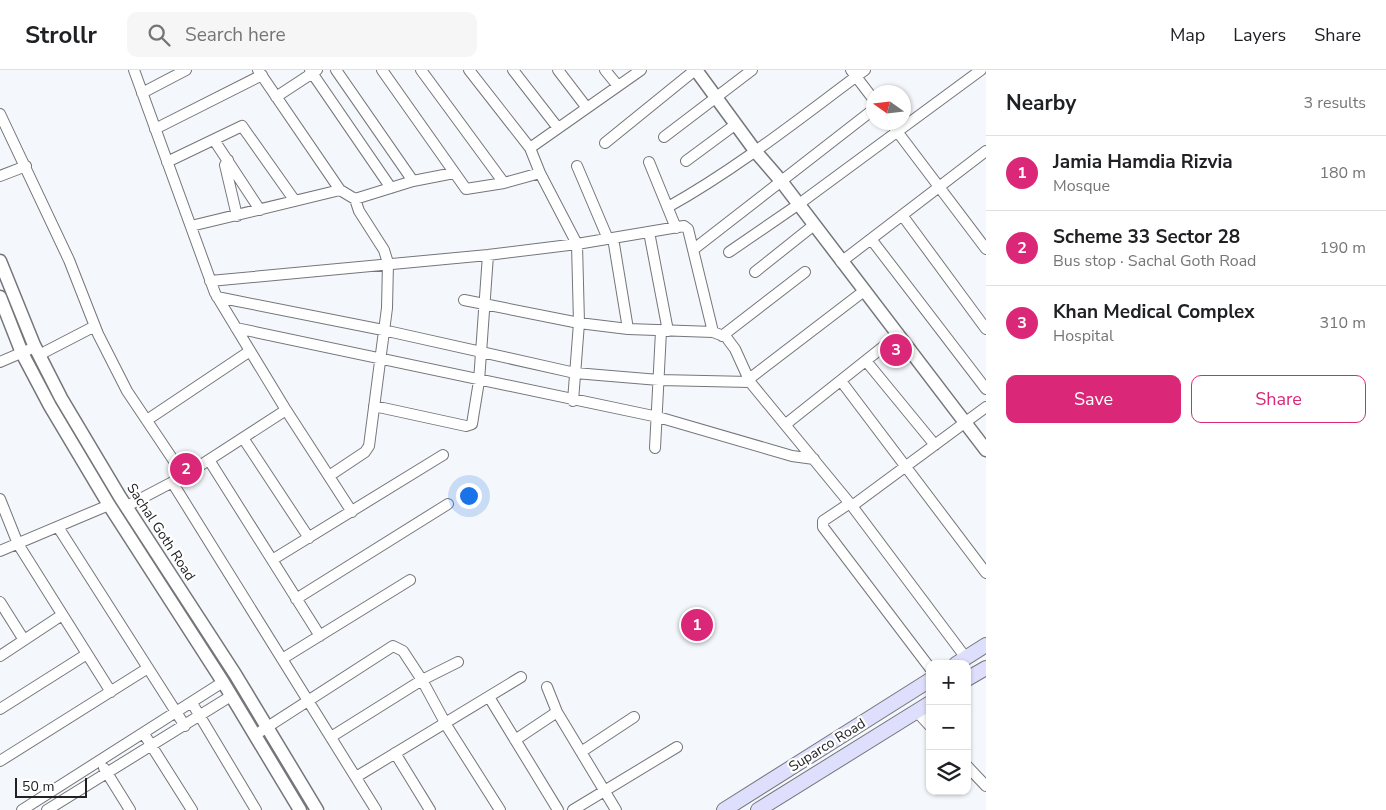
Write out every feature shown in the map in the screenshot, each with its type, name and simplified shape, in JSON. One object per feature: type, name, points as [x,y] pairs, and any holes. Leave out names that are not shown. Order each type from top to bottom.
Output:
[{"type":"main road","points":[[963,660],[986,645]]},
{"type":"main road","points":[[971,677],[986,668]]},
{"type":"main road","name":"Suparco Road","points":[[724,810],[926,683]]},
{"type":"main road","name":"Suparco Road","points":[[758,810],[927,705]]},
{"type":"street","points":[[134,70],[217,297],[286,410],[352,512]]},
{"type":"street","points":[[142,93],[186,70]]},
{"type":"street","points":[[336,70],[413,181]]},
{"type":"street","points":[[382,70],[466,189],[504,183],[540,173]]},
{"type":"street","points":[[421,70],[504,183]]},
{"type":"street","points":[[469,70],[530,148],[540,173],[577,244],[579,323],[573,401]]},
{"type":"street","points":[[513,70],[558,128]]},
{"type":"street","points":[[558,70],[587,108]]},
{"type":"street","points":[[605,70],[618,86]]},
{"type":"street","points":[[530,148],[641,70]]},
{"type":"street","points":[[605,143],[696,70],[756,152],[799,204],[841,262],[986,450]]},
{"type":"street","points":[[664,137],[752,70]]},
{"type":"street","points":[[729,252],[799,204],[981,70]]},
{"type":"street","points":[[276,97],[313,71],[391,188]]},
{"type":"street","points":[[668,207],[713,181],[756,152],[857,72],[866,87]]},
{"type":"street","points":[[155,129],[260,73],[340,190],[355,199],[359,211],[384,250],[388,263],[383,330],[369,446],[364,452],[329,476]]},
{"type":"street","points":[[0,114],[69,260],[95,326],[127,391],[184,476]]},
{"type":"street","points":[[694,249],[866,115]]},
{"type":"street","points":[[686,161],[736,124]]},
{"type":"street","points":[[167,162],[242,126],[295,201]]},
{"type":"street","points":[[897,132],[984,243]]},
{"type":"street","points":[[214,140],[260,210]]},
{"type":"street","points":[[841,262],[986,151]]},
{"type":"street","points":[[228,160],[225,165],[237,216]]},
{"type":"street","points":[[650,162],[676,228]]},
{"type":"street","points":[[0,176],[26,166]]},
{"type":"street","points":[[577,166],[611,238],[628,329]]},
{"type":"street","points":[[355,199],[413,181],[454,173]]},
{"type":"street","points":[[191,226],[340,190]]},
{"type":"street","points":[[902,215],[986,329]]},
{"type":"street","points":[[755,272],[814,225]]},
{"type":"street","points":[[210,281],[488,255],[577,244],[687,227],[718,334],[735,349],[750,380],[851,504],[960,660]]},
{"type":"street","points":[[649,232],[664,331],[655,448]]},
{"type":"street","points":[[871,239],[986,389]]},
{"type":"street","points":[[374,406],[469,426],[474,420],[482,352],[488,255]]},
{"type":"street","name":"Sachal Goth Road","points":[[0,261],[37,351],[62,398],[127,506],[267,727],[316,810]]},
{"type":"street","points":[[464,300],[579,323],[628,329],[718,334],[805,272]]},
{"type":"street","points":[[217,297],[383,330],[575,373],[659,380],[750,380],[864,291]]},
{"type":"street","name":"Sachal Goth Road","points":[[0,297],[22,353],[50,406],[109,505],[223,682],[300,810]]},
{"type":"street","points":[[0,362],[22,353],[37,351],[95,326]]},
{"type":"street","points":[[236,328],[573,401],[658,417],[792,456],[814,459]]},
{"type":"street","points":[[786,424],[898,335]]},
{"type":"street","points":[[147,420],[250,352]]},
{"type":"street","points":[[866,361],[935,445]]},
{"type":"street","points":[[841,381],[986,573]]},
{"type":"street","points":[[926,663],[823,527],[823,521],[906,467],[986,407]]},
{"type":"street","points":[[127,506],[184,476],[286,410]]},
{"type":"street","points":[[243,438],[309,538]]},
{"type":"street","points":[[272,560],[443,455]]},
{"type":"street","points":[[209,460],[320,636]]},
{"type":"street","points":[[172,482],[376,810]]},
{"type":"street","points":[[0,499],[18,544],[111,692]]},
{"type":"street","points":[[296,599],[448,504]]},
{"type":"street","points":[[0,551],[109,505]]},
{"type":"street","points":[[58,527],[178,712],[185,726]]},
{"type":"street","points":[[282,659],[410,580]]},
{"type":"street","points":[[0,602],[24,640]]},
{"type":"street","points":[[0,656],[62,615]]},
{"type":"street","points":[[255,735],[309,702],[393,646],[403,651],[422,680],[445,722],[500,810]]},
{"type":"street","points":[[0,708],[87,654]]},
{"type":"street","points":[[331,737],[422,680],[458,662]]},
{"type":"street","points":[[0,761],[148,668]]},
{"type":"street","points":[[356,777],[521,677]]},
{"type":"street","points":[[22,810],[223,682]]},
{"type":"street","points":[[547,687],[557,712],[616,810]]},
{"type":"street","points":[[47,810],[63,806],[106,773],[200,717],[231,696]]},
{"type":"street","points":[[489,697],[558,810]]},
{"type":"street","points":[[192,703],[256,810]]},
{"type":"street","points":[[515,740],[557,712]]},
{"type":"street","points":[[917,712],[926,722]]},
{"type":"street","points":[[581,752],[634,717]]},
{"type":"street","points":[[144,734],[192,810]]},
{"type":"street","points":[[573,810],[677,747]]},
{"type":"street","points":[[395,753],[430,810]]},
{"type":"street","points":[[100,761],[130,810]]},
{"type":"street","points":[[971,770],[986,786]]},
{"type":"street","points":[[52,791],[63,806]]},
{"type":"place","name":"Khan Medical Complex","points":[[896,350]]},
{"type":"place","name":"Scheme 33 Sector 28","points":[[186,469]]},
{"type":"place","name":"Jamia Hamdia Rizvia","points":[[697,625]]}]
